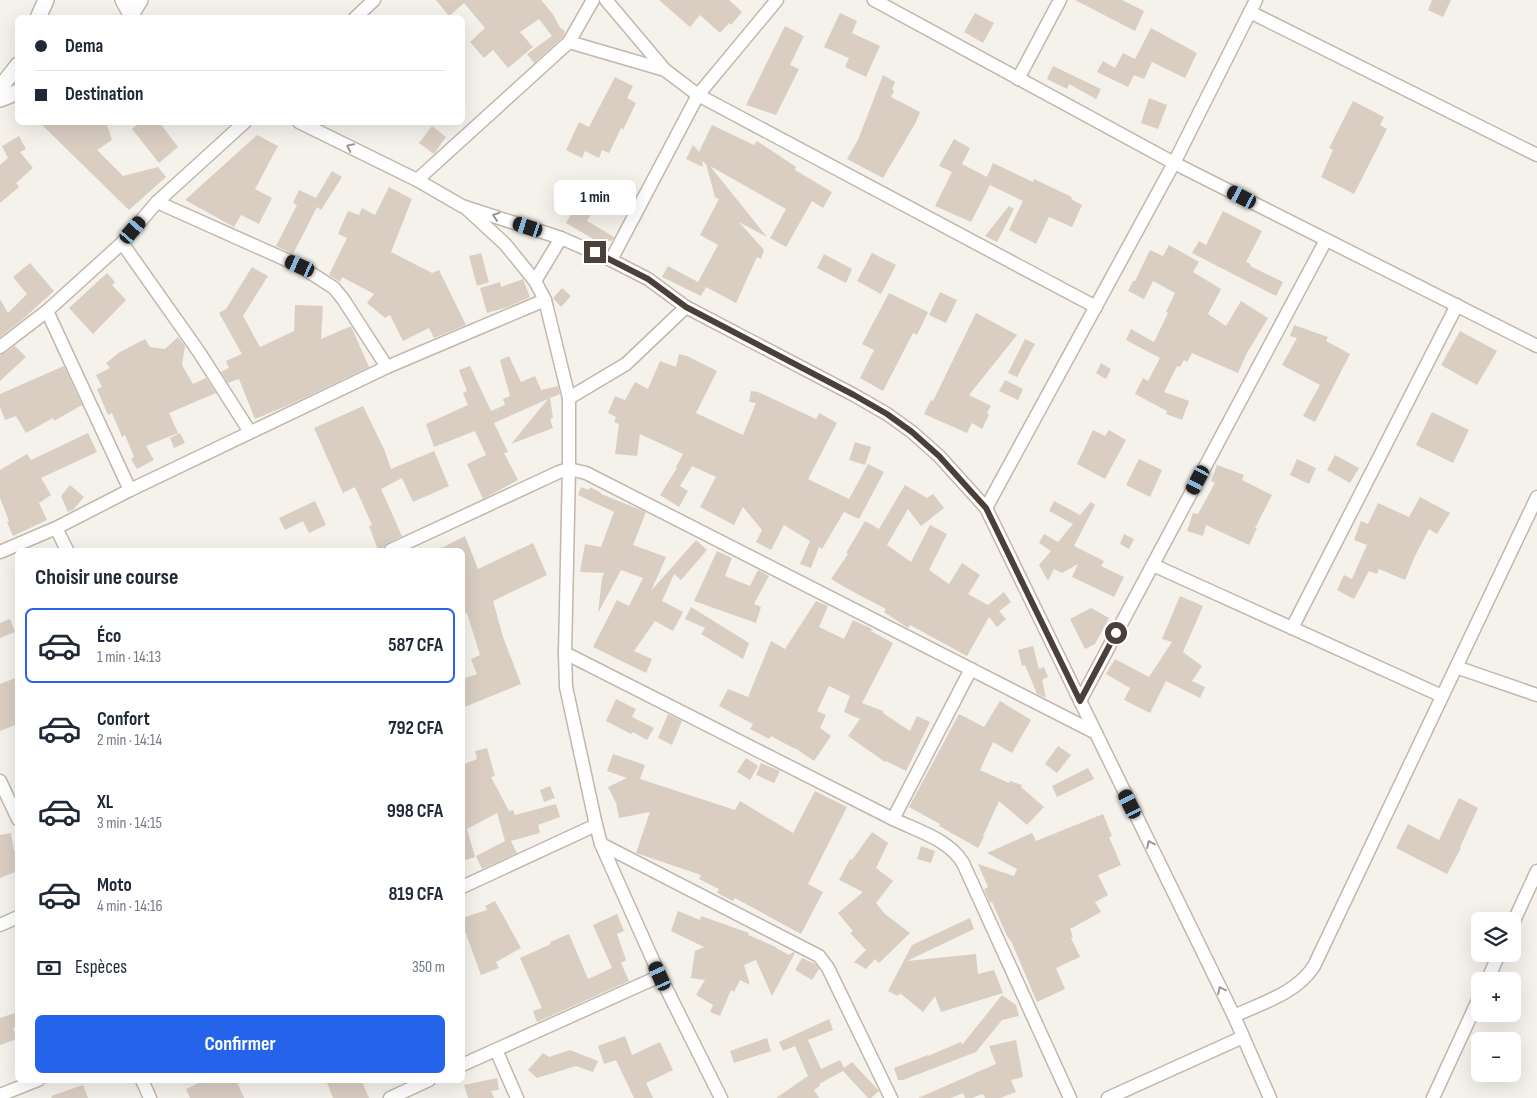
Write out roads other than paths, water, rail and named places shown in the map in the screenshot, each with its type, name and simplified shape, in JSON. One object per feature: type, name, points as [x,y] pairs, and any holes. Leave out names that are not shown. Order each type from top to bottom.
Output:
[{"type":"street","points":[[39,15],[46,0]]},
{"type":"street","points":[[123,0],[132,15]]},
{"type":"street","points":[[132,15],[140,0]]},
{"type":"street","points":[[358,15],[374,0]]},
{"type":"street","points":[[417,180],[569,42],[593,0]]},
{"type":"street","points":[[606,0],[665,70],[698,95],[1096,307]]},
{"type":"street","points":[[611,260],[698,95],[777,0]]},
{"type":"street","points":[[874,0],[1174,163],[1537,346]]},
{"type":"street","points":[[1018,79],[1060,0]]},
{"type":"street","points":[[986,508],[1174,163],[1256,0]]},
{"type":"street","points":[[1250,12],[1537,155]]},
{"type":"street","points":[[569,42],[665,70]]},
{"type":"street","points":[[0,88],[15,69]]},
{"type":"street","points":[[0,99],[15,93]]},
{"type":"street","points":[[0,347],[47,312],[122,243],[157,202],[242,125]]},
{"type":"street","points":[[305,125],[417,180],[462,206],[505,244],[535,281],[545,300],[569,398],[566,687],[596,825],[601,844],[660,976],[721,1098]]},
{"type":"street","points":[[157,202],[300,266],[334,288],[343,298],[387,367]]},
{"type":"street","points":[[462,206],[562,238],[648,279],[686,307],[887,414],[912,432],[939,456],[986,508],[1234,1016],[1270,1098]]},
{"type":"street","points":[[535,281],[562,238]]},
{"type":"street","points":[[1080,701],[1326,240]]},
{"type":"street","points":[[122,243],[198,352],[250,432]]},
{"type":"street","points":[[0,552],[56,528],[130,490],[387,367],[545,300]]},
{"type":"street","points":[[1292,628],[1457,304]]},
{"type":"street","points":[[569,398],[626,364],[686,307]]},
{"type":"street","points":[[47,312],[130,490]]},
{"type":"street","points":[[395,548],[559,472],[569,470],[586,473],[1096,733]]},
{"type":"street","points":[[1234,1016],[1294,988],[1308,976],[1314,966],[1537,497]]},
{"type":"street","points":[[56,528],[67,548]]},
{"type":"street","points":[[1153,565],[1442,696]]},
{"type":"street","points":[[565,653],[893,820],[944,842],[952,848],[963,863],[1070,1098]]},
{"type":"street","points":[[1456,667],[1537,694]]},
{"type":"street","points":[[893,820],[971,669]]},
{"type":"street","points":[[0,781],[15,813]]},
{"type":"street","points":[[465,885],[596,825]]},
{"type":"street","points":[[601,844],[819,956],[828,968],[892,1098]]},
{"type":"street","points":[[1518,912],[1537,871]]},
{"type":"street","points":[[0,925],[15,918]]},
{"type":"street","points":[[465,1064],[660,976]]},
{"type":"street","points":[[1433,1098],[1471,1016]]},
{"type":"street","points":[[1108,1098],[1243,1037]]},
{"type":"street","points":[[496,1050],[517,1098]]},
{"type":"street","points":[[0,1095],[30,1083]]},
{"type":"street","points":[[143,1083],[150,1098]]},
{"type":"street","points":[[390,1098],[422,1083]]}]
